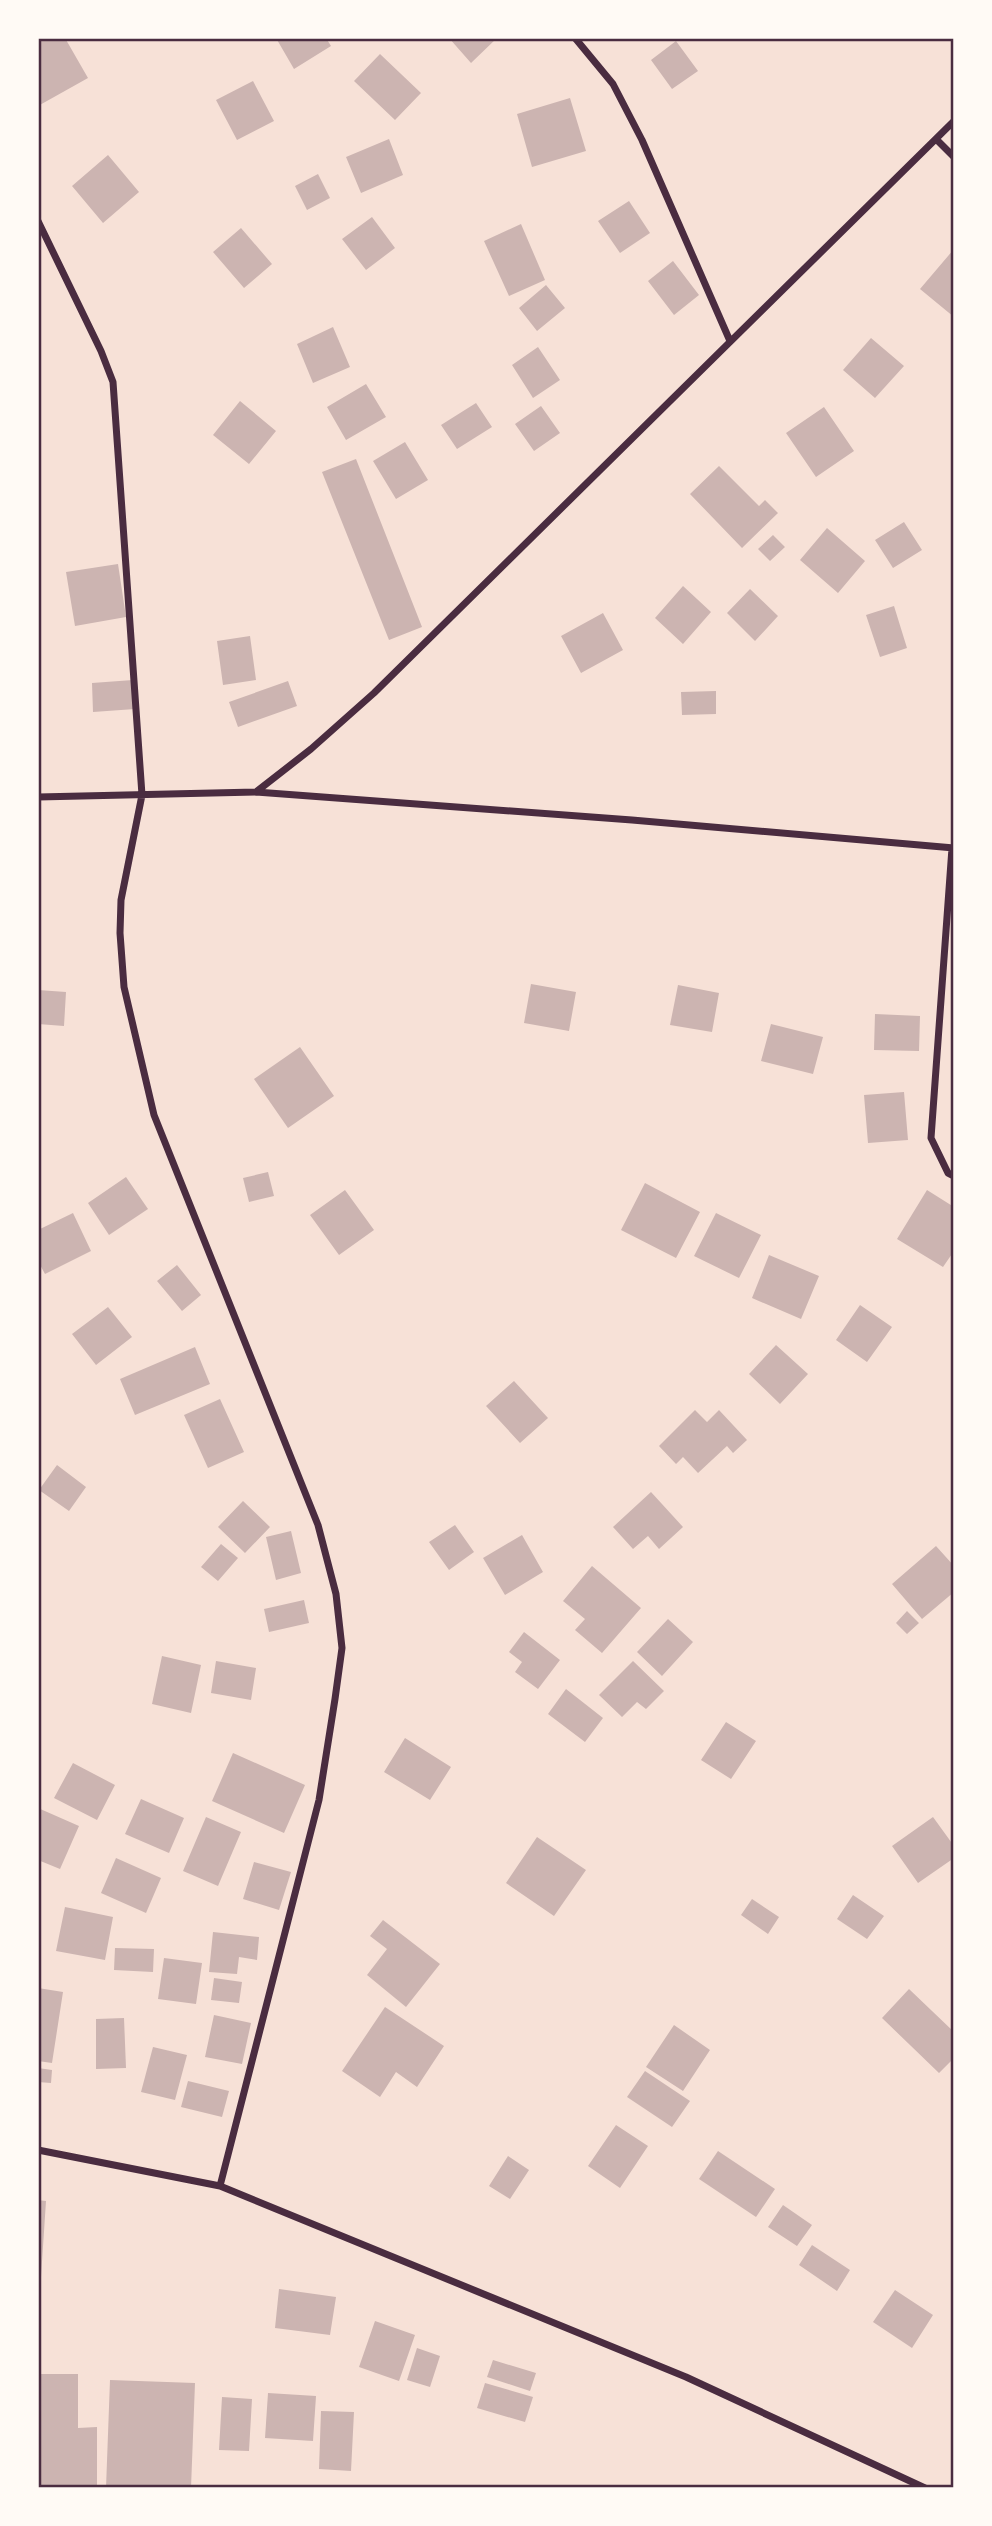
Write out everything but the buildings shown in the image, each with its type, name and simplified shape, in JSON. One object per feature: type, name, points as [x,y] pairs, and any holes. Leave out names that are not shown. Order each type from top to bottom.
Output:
[{"type":"street","points":[[575,38],[613,84],[642,141],[730,341]]},
{"type":"street","points":[[256,792],[311,749],[374,693],[954,121]]},
{"type":"street","points":[[936,139],[954,157]]},
{"type":"street","points":[[38,221],[101,351],[113,382],[142,795],[121,900],[120,933],[124,987],[154,1115],[318,1525],[336,1594],[342,1648],[319,1800],[220,2186]]},
{"type":"street","points":[[38,797],[256,792],[632,820],[953,848],[931,1139],[948,1173],[954,1176]]},
{"type":"street","points":[[38,2150],[220,2186],[687,2377],[925,2487]]}]
